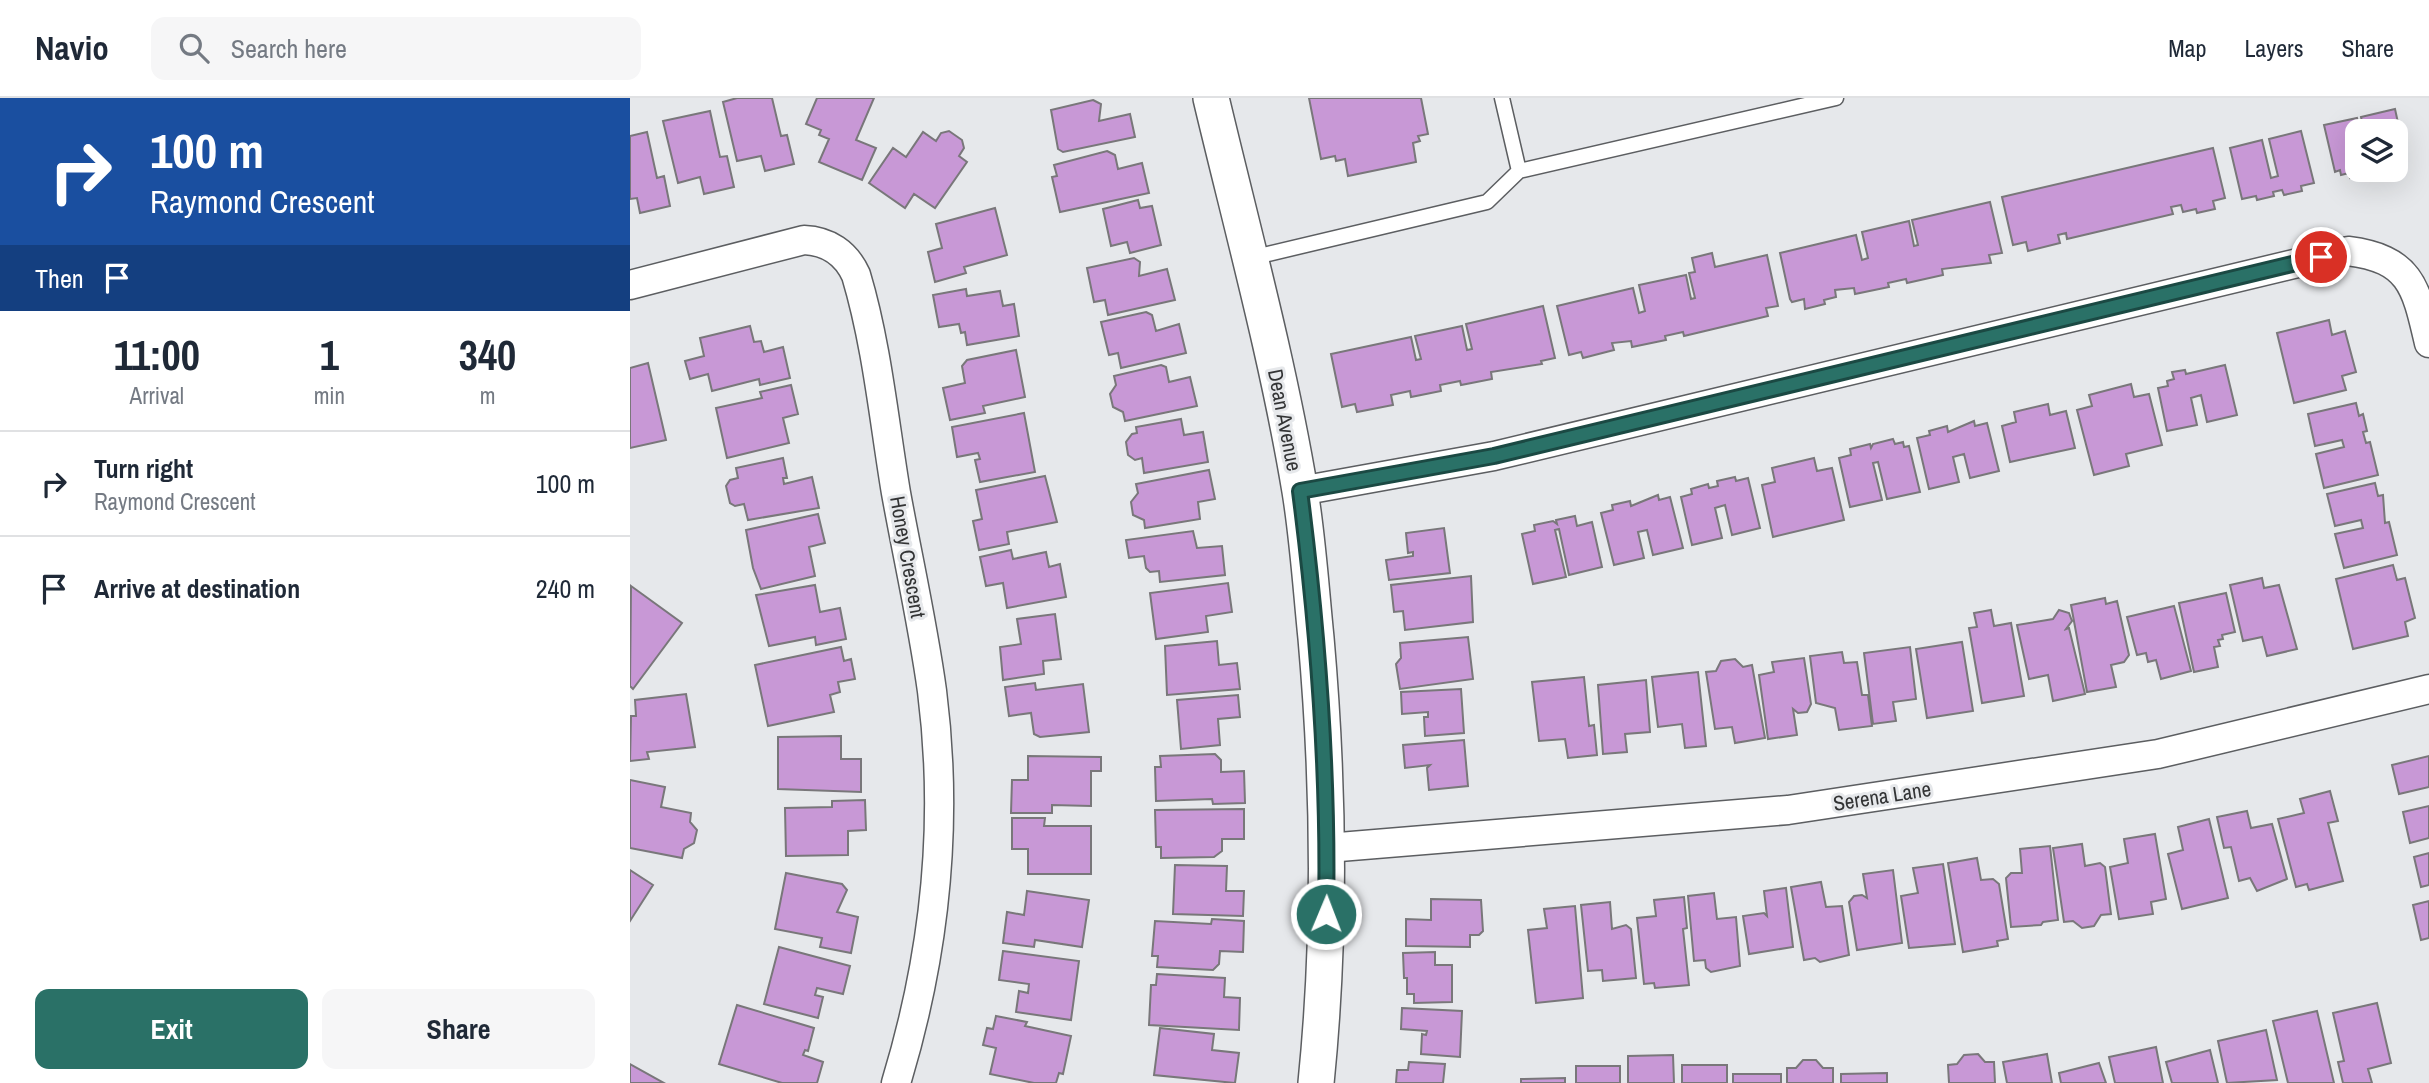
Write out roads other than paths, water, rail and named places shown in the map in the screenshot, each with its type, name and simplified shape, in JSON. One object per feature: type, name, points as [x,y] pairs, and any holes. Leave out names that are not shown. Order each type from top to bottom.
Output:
[{"type":"street","name":"Dean Avenue","points":[[1211,98],[1250,259],[1300,491],[1322,704],[1327,848],[1316,1083]]},
{"type":"street","name":"Honey Crescent","points":[[630,285],[804,240],[821,242],[836,250],[856,275],[928,668],[939,783],[937,874],[930,935],[913,1026],[896,1083]]},
{"type":"street","points":[[1300,491],[1494,456],[2347,251],[2374,255],[2401,269],[2418,299],[2429,343]]},
{"type":"street","name":"Serena Lane","points":[[1327,848],[1788,810],[2158,754],[2429,689]]},
{"type":"lane","points":[[1502,98],[1519,171]]},
{"type":"lane","points":[[1250,259],[1487,202],[1519,171],[1836,98]]}]
